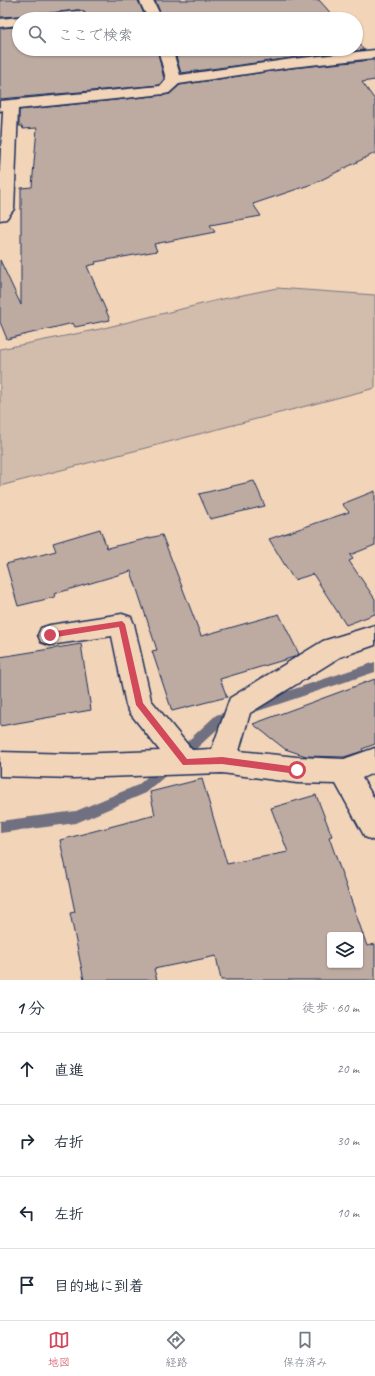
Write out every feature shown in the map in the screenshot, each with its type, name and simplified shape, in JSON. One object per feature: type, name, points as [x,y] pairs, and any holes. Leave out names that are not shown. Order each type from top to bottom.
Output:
[{"type":"street","points":[[146,0],[152,12]]},
{"type":"street","points":[[0,23],[12,22]]},
{"type":"street","points":[[363,55],[375,54]]},
{"type":"street","points":[[167,56],[174,80]]},
{"type":"street","points":[[5,106],[164,90],[174,80],[292,63],[357,56]]},
{"type":"street","points":[[0,215],[6,209],[10,112],[5,106]]},
{"type":"street","points":[[50,635],[122,624],[140,705],[186,762]]},
{"type":"street","points":[[222,761],[239,706],[332,650],[375,635]]},
{"type":"street","points":[[0,764],[74,766],[222,761],[297,770],[344,772],[375,760]]},
{"type":"street","points":[[344,772],[375,827]]},
{"type":"shaded area","points":[[277,288],[375,295],[375,388],[0,486],[0,349],[100,329],[218,300]]},
{"type":"building","points":[[0,0],[138,0],[143,12],[84,12],[78,10],[61,12],[12,12],[12,16],[0,17]]},
{"type":"building","points":[[155,0],[319,0],[330,12],[160,12]]},
{"type":"building","points":[[12,27],[12,56],[159,56],[164,79],[159,85],[0,99],[0,28]]},
{"type":"building","points":[[176,56],[310,56],[292,58],[181,73]]},
{"type":"building","points":[[373,60],[375,62],[375,80],[362,82],[375,100],[375,153],[315,183],[253,204],[261,216],[210,225],[215,232],[154,244],[157,251],[95,262],[96,264],[87,266],[110,320],[75,327],[73,323],[7,339],[0,322],[0,260],[21,305],[21,188],[32,187],[37,128],[23,129],[22,126],[19,126],[19,110],[164,95],[170,94],[180,85],[292,68]]},
{"type":"building","points":[[254,481],[265,506],[210,519],[199,494]]},
{"type":"building","points":[[375,491],[375,545],[350,555],[353,559],[349,561],[375,599],[375,614],[346,625],[313,574],[294,580],[269,539],[349,512],[342,504]]},
{"type":"building","points":[[100,529],[107,548],[162,535],[201,636],[279,614],[299,654],[294,657],[220,679],[227,697],[172,711],[152,651],[157,650],[131,571],[54,594],[55,597],[18,606],[6,564],[56,551],[53,543]]},
{"type":"building","points":[[81,644],[91,710],[0,726],[0,657]]},
{"type":"building","points":[[375,679],[375,744],[362,749],[363,751],[344,757],[306,756],[285,749],[253,724]]},
{"type":"building","points":[[202,779],[227,864],[288,852],[271,808],[316,795],[332,836],[329,837],[362,932],[327,932],[327,968],[363,968],[363,935],[367,946],[375,944],[375,980],[221,980],[216,956],[154,969],[157,980],[84,980],[70,913],[75,912],[60,840],[155,815],[150,792]]},
{"type":"waterway","points":[[252,708],[375,667]]},
{"type":"waterway","points":[[180,756],[220,719],[235,714]]},
{"type":"waterway","points":[[0,827],[76,817],[142,789],[168,766]]},
{"type":"route","points":[[50,635],[122,624],[140,705],[186,762],[222,761],[297,770]]}]
